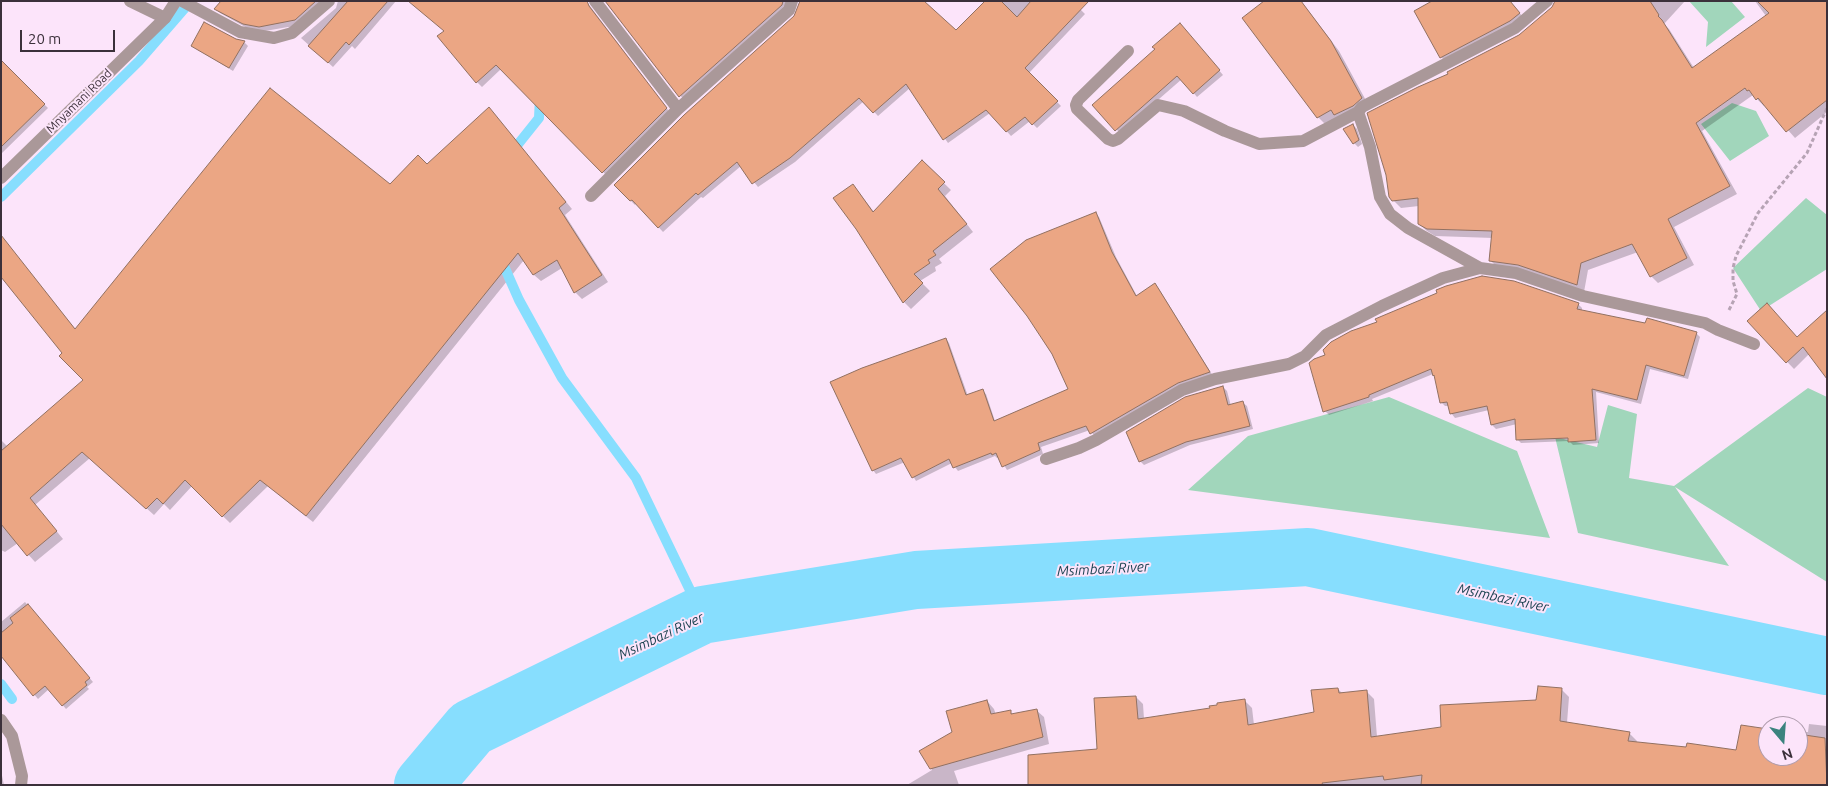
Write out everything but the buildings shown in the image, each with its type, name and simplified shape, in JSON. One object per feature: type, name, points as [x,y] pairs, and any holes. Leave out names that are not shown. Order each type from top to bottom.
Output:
[{"type":"street","points":[[130,1],[165,18]]},
{"type":"street","name":"Mnyamani Road","points":[[1,178],[165,18],[176,1]]},
{"type":"street","points":[[182,1],[240,32],[274,38],[292,33],[329,1]]},
{"type":"street","points":[[595,1],[678,109]]},
{"type":"street","points":[[591,196],[678,109],[789,10],[792,1]]},
{"type":"street","points":[[1128,51],[1078,100],[1076,105],[1077,109],[1113,141],[1158,106],[1184,111],[1224,131],[1259,144],[1303,141],[1358,112],[1362,107],[1515,28],[1547,1]]},
{"type":"street","points":[[1358,112],[1370,147],[1380,197],[1390,214],[1408,228],[1480,268],[1516,274],[1583,296],[1705,323],[1754,344]]},
{"type":"street","points":[[1046,459],[1096,440],[1182,390],[1215,379],[1289,364],[1305,356],[1326,335],[1382,306],[1443,278],[1480,268]]},
{"type":"street","points":[[1,720],[12,736],[22,776],[21,785]]},
{"type":"path","points":[[1718,330],[1737,294],[1733,281],[1733,268],[1736,256],[1758,213],[1807,153],[1827,108]]},
{"type":"green space","points":[[1689,1],[1731,1],[1745,17],[1706,47],[1708,22]]},
{"type":"green space","points":[[1732,103],[1756,111],[1769,136],[1730,161],[1701,124]]},
{"type":"green space","points":[[1806,198],[1827,215],[1827,269],[1761,311],[1733,268]]},
{"type":"green space","points":[[1808,388],[1827,397],[1827,582],[1675,487],[1729,566],[1578,533],[1555,437],[1597,447],[1608,405],[1637,414],[1629,478],[1674,486]]},
{"type":"green space","points":[[1389,397],[1517,451],[1550,538],[1188,490],[1248,436]]},
{"type":"waterway","points":[[1,197],[139,61],[191,1]]},
{"type":"waterway","points":[[511,153],[539,118],[540,97]]},
{"type":"waterway","points":[[500,257],[519,300],[562,378],[636,478],[702,615]]},
{"type":"waterway","name":"Msimbazi River","points":[[423,785],[471,728],[702,615],[916,580],[1308,557],[1827,666]]},
{"type":"waterway","points":[[1,684],[12,699]]}]
